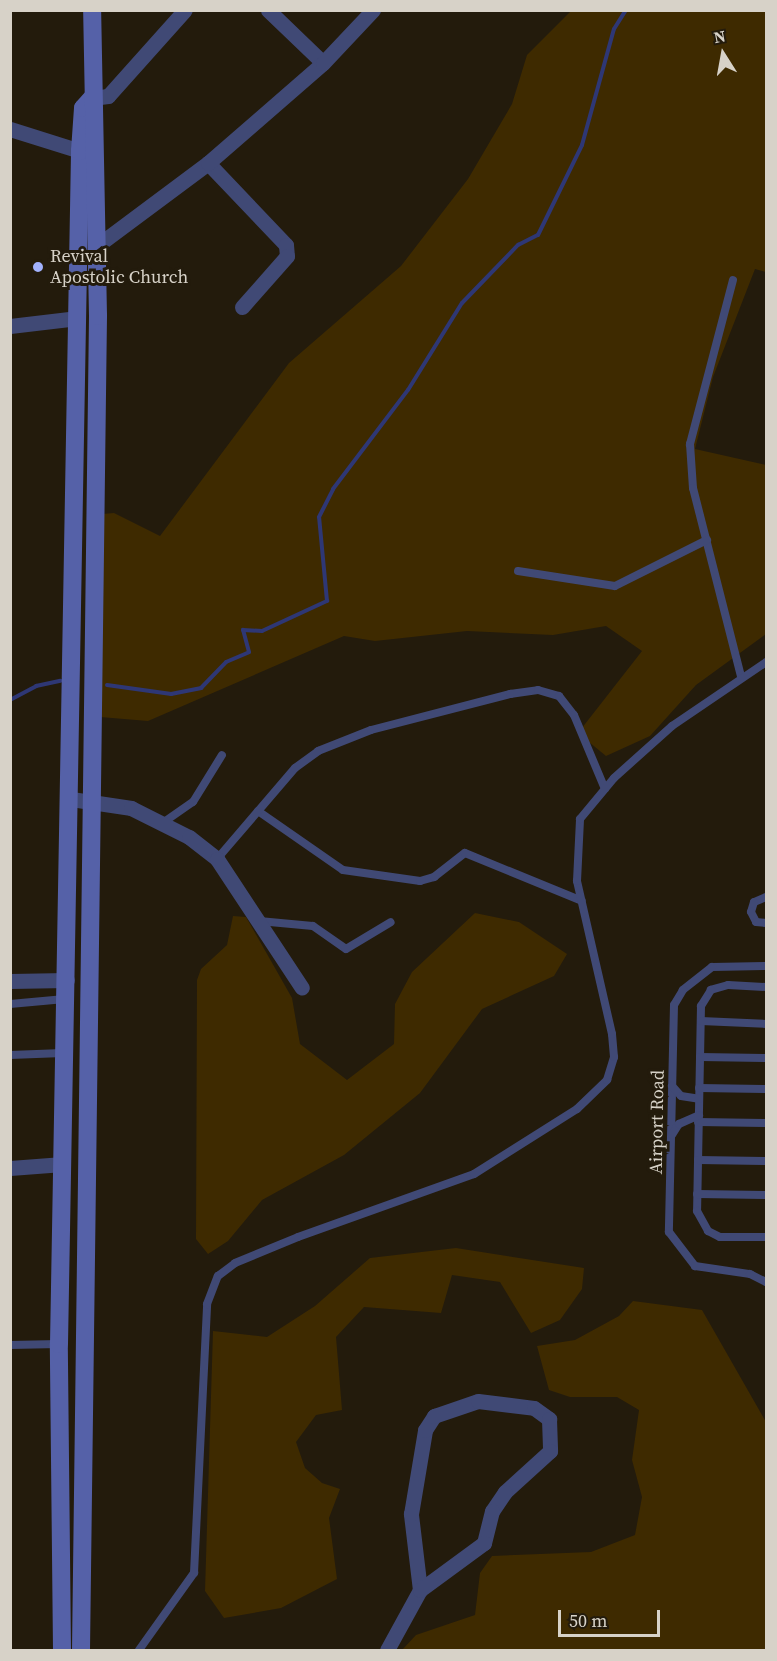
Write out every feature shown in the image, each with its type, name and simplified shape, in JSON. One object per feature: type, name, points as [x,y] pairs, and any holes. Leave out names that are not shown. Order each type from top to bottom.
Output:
[{"type":"street","points":[[81,1650],[98,245],[97,109],[92,98],[92,10]]},
{"type":"street","points":[[62,1650],[59,1344],[75,658],[80,151],[83,108],[92,98],[108,96],[185,10]]},
{"type":"street","points":[[268,10],[323,63]]},
{"type":"street","points":[[98,245],[208,163],[323,63],[373,10]]},
{"type":"street","points":[[10,129],[80,151]]},
{"type":"street","points":[[208,163],[286,245],[287,256],[243,307]]},
{"type":"street","points":[[10,326],[78,318]]},
{"type":"street","points":[[71,799],[93,799],[164,822],[217,859],[302,988]]},
{"type":"street","points":[[10,981],[67,980]]},
{"type":"street","points":[[10,1168],[63,1164]]},
{"type":"street","points":[[387,1650],[408,1622],[420,1590],[411,1514],[425,1430],[434,1416],[478,1401],[534,1408],[549,1419],[550,1451],[505,1492],[492,1511],[484,1543],[420,1590]]},
{"type":"lane","points":[[734,280],[690,444],[693,488],[741,676]]},
{"type":"lane","points":[[518,571],[609,586],[707,540]]},
{"type":"lane","points":[[139,1650],[194,1573],[207,1304],[218,1276],[235,1263],[298,1237],[474,1174],[577,1109],[607,1080],[614,1057],[612,1034],[582,901],[580,819],[605,789],[672,726],[741,676],[766,662]]},
{"type":"lane","points":[[217,859],[295,768],[345,739],[538,690],[559,696],[574,716],[605,789]]},
{"type":"lane","points":[[164,822],[193,802],[222,755]]},
{"type":"lane","points":[[258,811],[343,870],[420,880],[434,877],[465,853],[582,901]]},
{"type":"lane","points":[[766,897],[754,902],[751,912],[756,922],[766,923]]},
{"type":"lane","points":[[257,921],[314,926],[346,949],[391,922]]},
{"type":"lane","name":"Airport Road","points":[[766,966],[712,967],[683,990],[674,1005],[669,1232],[680,1251],[695,1266],[750,1274],[766,1282]]},
{"type":"lane","points":[[766,987],[728,985],[711,990],[701,1006],[697,1194],[697,1211],[708,1231],[720,1237],[766,1237]]},
{"type":"lane","points":[[10,1004],[67,999]]},
{"type":"lane","points":[[700,1021],[766,1023]]},
{"type":"lane","points":[[10,1055],[65,1053]]},
{"type":"lane","points":[[700,1057],[766,1058]]},
{"type":"lane","points":[[673,1070],[672,1088],[681,1096],[699,1099]]},
{"type":"lane","points":[[699,1088],[766,1089]]},
{"type":"lane","points":[[671,1159],[675,1130],[699,1119],[766,1124]]},
{"type":"lane","points":[[698,1160],[766,1161]]},
{"type":"lane","points":[[697,1194],[766,1195]]},
{"type":"lane","points":[[10,1345],[59,1344]]},
{"type":"shaded area","points":[[571,11],[766,11],[766,272],[755,269],[713,377],[695,449],[766,465],[766,634],[696,685],[650,736],[606,756],[578,733],[642,651],[606,626],[553,635],[467,631],[375,641],[344,636],[148,721],[100,717],[102,514],[114,513],[160,536],[289,363],[401,266],[468,179],[512,104],[527,55]]},
{"type":"shaded area","points":[[475,913],[519,922],[567,954],[554,976],[482,1009],[420,1093],[344,1155],[262,1200],[228,1241],[208,1254],[196,1239],[197,980],[201,969],[227,945],[233,916],[246,917],[292,998],[300,1044],[347,1080],[394,1044],[395,1004],[412,972]]},
{"type":"shaded area","points":[[456,1248],[584,1268],[582,1289],[560,1320],[531,1333],[500,1282],[452,1275],[441,1313],[364,1307],[336,1337],[342,1410],[316,1415],[296,1442],[305,1468],[322,1483],[340,1489],[329,1518],[337,1579],[281,1608],[224,1618],[205,1591],[213,1331],[267,1337],[315,1306],[370,1258]]},
{"type":"shaded area","points":[[633,1301],[702,1310],[766,1422],[766,1650],[402,1650],[416,1635],[475,1615],[480,1573],[492,1556],[591,1552],[635,1535],[642,1497],[632,1460],[639,1410],[617,1397],[570,1397],[549,1390],[537,1346],[575,1340],[619,1316]]},
{"type":"waterway","points":[[107,685],[171,694],[201,688],[226,662],[249,652],[243,630],[262,631],[327,601],[319,517],[333,489],[408,390],[462,303],[518,245],[538,235],[582,145],[614,29],[626,10]]},
{"type":"waterway","points":[[10,700],[36,686],[60,681]]},
{"type":"place","name":"Revival Apostolic Church","points":[[38,267]]}]
